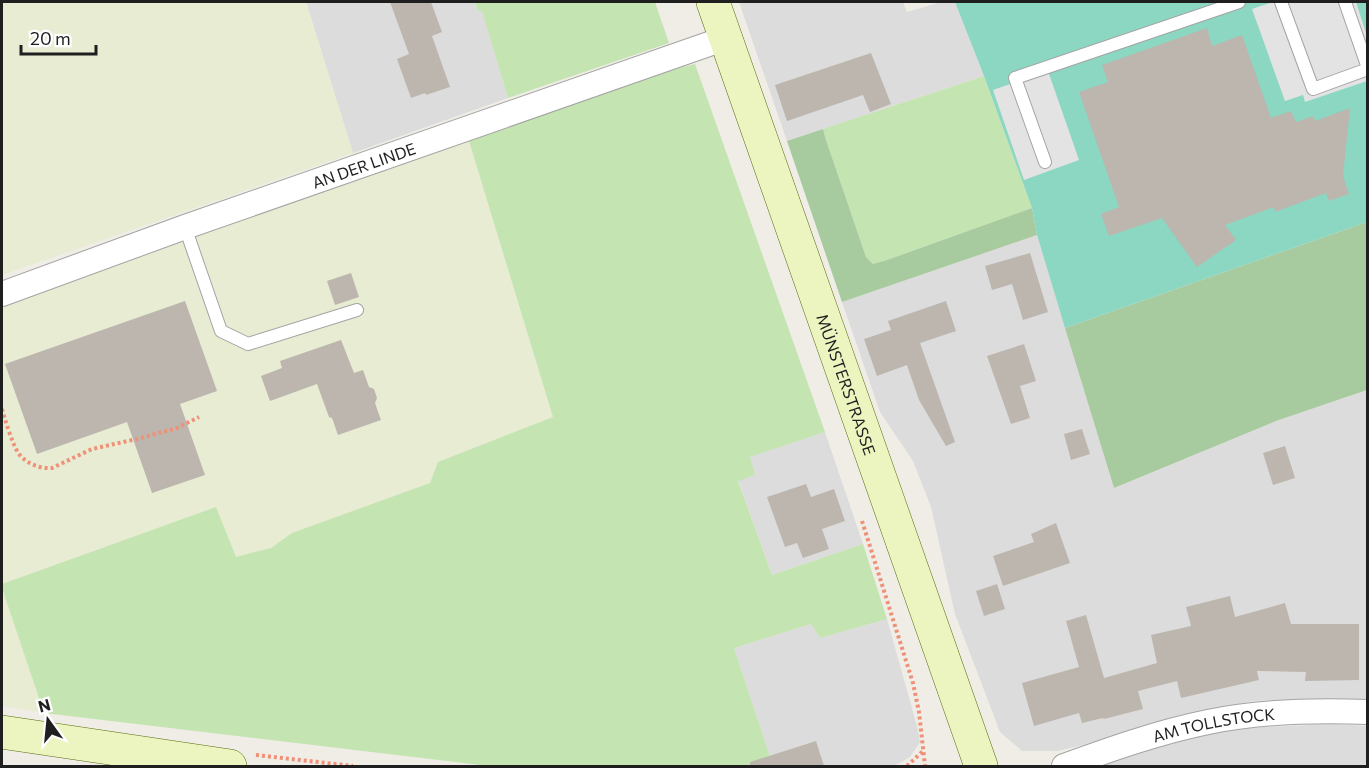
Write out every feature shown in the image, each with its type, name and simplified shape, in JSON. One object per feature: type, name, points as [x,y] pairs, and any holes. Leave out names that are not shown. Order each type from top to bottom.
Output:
[{"type":"main road","name":"MÜNSTERSTRASSE","points":[[713,2],[981,766]]},
{"type":"main road","points":[[2,732],[230,766]]},
{"type":"street","name":"AN DER LINDE","points":[[2,294],[185,227],[726,38]]},
{"type":"street","name":"AM TOLLSTOCK","points":[[1064,766],[1131,742],[1209,722],[1272,712],[1368,712]]},
{"type":"lane","points":[[1045,162],[1015,78],[1239,2]]},
{"type":"lane","points":[[1281,2],[1312,89],[1368,69],[1345,2]]},
{"type":"lane","points":[[185,227],[221,331],[248,345],[357,310]]},
{"type":"path","points":[[2,409],[19,454],[33,466],[45,468],[52,468],[92,449],[177,428],[199,417]]},
{"type":"path","points":[[861,518],[913,682],[925,766]]},
{"type":"path","points":[[907,766],[924,750]]},
{"type":"shaded area","points":[[306,2],[475,2],[478,11],[482,10],[508,98],[353,153]]},
{"type":"shaded area","points":[[739,2],[903,2],[907,12],[941,2],[955,2],[984,76],[787,141]]},
{"type":"shaded area","points":[[1273,2],[1356,2],[1367,36],[1367,81],[1305,102],[1303,95],[1285,101],[1252,9]]},
{"type":"shaded area","points":[[1048,71],[1079,160],[1024,180],[993,90]]},
{"type":"shaded area","points":[[1037,235],[1114,488],[1276,421],[1367,390],[1367,700],[1254,701],[1180,715],[1058,751],[1022,751],[1000,732],[955,614],[931,507],[913,461],[880,412],[842,302]]},
{"type":"shaded area","points":[[825,432],[863,544],[772,575],[738,480],[755,475],[749,457]]},
{"type":"shaded area","points":[[887,619],[920,742],[910,757],[894,766],[773,766],[734,648],[811,624],[820,638]]},
{"type":"shaded area","points":[[1331,724],[1367,726],[1367,766],[1101,766],[1143,750],[1206,735],[1248,728]]},
{"type":"green space","points":[[2,2],[306,2],[353,153],[2,275]]},
{"type":"green space","points":[[475,2],[655,2],[669,43],[508,98],[482,11],[478,11]]},
{"type":"green space","points":[[955,2],[1367,2],[1367,222],[1065,328],[1037,235],[1032,208]]},
{"type":"green space","points":[[695,64],[825,432],[750,457],[755,475],[738,481],[772,575],[863,544],[887,619],[820,638],[811,624],[734,648],[773,766],[489,766],[44,713],[2,584],[216,507],[236,557],[271,548],[292,533],[430,483],[438,462],[553,417],[469,141],[609,89]]},
{"type":"green space","points":[[984,76],[1032,208],[873,264],[866,257],[823,129]]},
{"type":"green space","points":[[823,129],[866,257],[873,264],[1032,208],[1037,235],[842,302],[787,141]]},
{"type":"green space","points":[[469,141],[553,417],[438,462],[430,483],[292,533],[271,548],[236,558],[216,507],[2,584],[2,300],[196,230]]},
{"type":"green space","points":[[1367,222],[1367,390],[1276,421],[1114,488],[1065,328]]},
{"type":"green space","points":[[2,588],[44,713],[2,706]]},
{"type":"building","points":[[390,2],[431,2],[442,32],[432,36],[450,87],[411,98],[397,59],[409,54]]},
{"type":"building","points":[[1207,28],[1212,46],[1242,35],[1271,118],[1291,111],[1296,122],[1313,116],[1315,121],[1350,108],[1343,176],[1349,194],[1329,201],[1326,193],[1275,212],[1274,207],[1225,225],[1236,240],[1197,267],[1162,218],[1109,236],[1101,214],[1119,207],[1079,92],[1108,82],[1102,65]]},
{"type":"building","points":[[871,53],[891,104],[870,112],[863,95],[787,121],[775,85]]},
{"type":"building","points":[[1030,253],[1048,312],[1023,320],[1012,284],[992,290],[985,266]]},
{"type":"building","points":[[351,273],[359,297],[335,305],[327,281]]},
{"type":"building","points":[[185,301],[217,391],[180,404],[205,475],[152,493],[127,422],[37,454],[5,364]]},
{"type":"building","points":[[946,301],[956,331],[920,343],[955,442],[946,446],[919,400],[907,365],[877,376],[864,339],[891,330],[888,321]]},
{"type":"building","points":[[341,340],[354,373],[363,370],[369,387],[374,389],[377,398],[375,403],[381,420],[338,435],[317,384],[270,401],[261,376],[282,368],[280,361]]},
{"type":"building","points":[[1024,344],[1036,381],[1020,386],[1030,418],[1011,424],[987,356]]},
{"type":"building","points":[[1082,429],[1090,454],[1071,460],[1064,434]]},
{"type":"building","points":[[1285,446],[1295,478],[1273,485],[1263,453]]},
{"type":"building","points":[[806,484],[811,497],[834,489],[845,521],[822,529],[829,549],[803,558],[797,543],[785,547],[767,497]]},
{"type":"building","points":[[1056,523],[1070,563],[1003,586],[993,556],[1034,542],[1031,534]]},
{"type":"building","points":[[997,584],[1005,609],[984,616],[976,591]]},
{"type":"building","points":[[1230,596],[1235,617],[1285,603],[1291,624],[1359,624],[1359,680],[1305,681],[1306,672],[1257,671],[1259,680],[1181,698],[1177,681],[1138,691],[1143,709],[1082,723],[1079,713],[1034,726],[1022,683],[1079,667],[1066,621],[1086,615],[1104,678],[1157,663],[1151,635],[1191,626],[1186,607]]},
{"type":"building","points":[[816,741],[824,766],[750,766],[750,762]]}]
